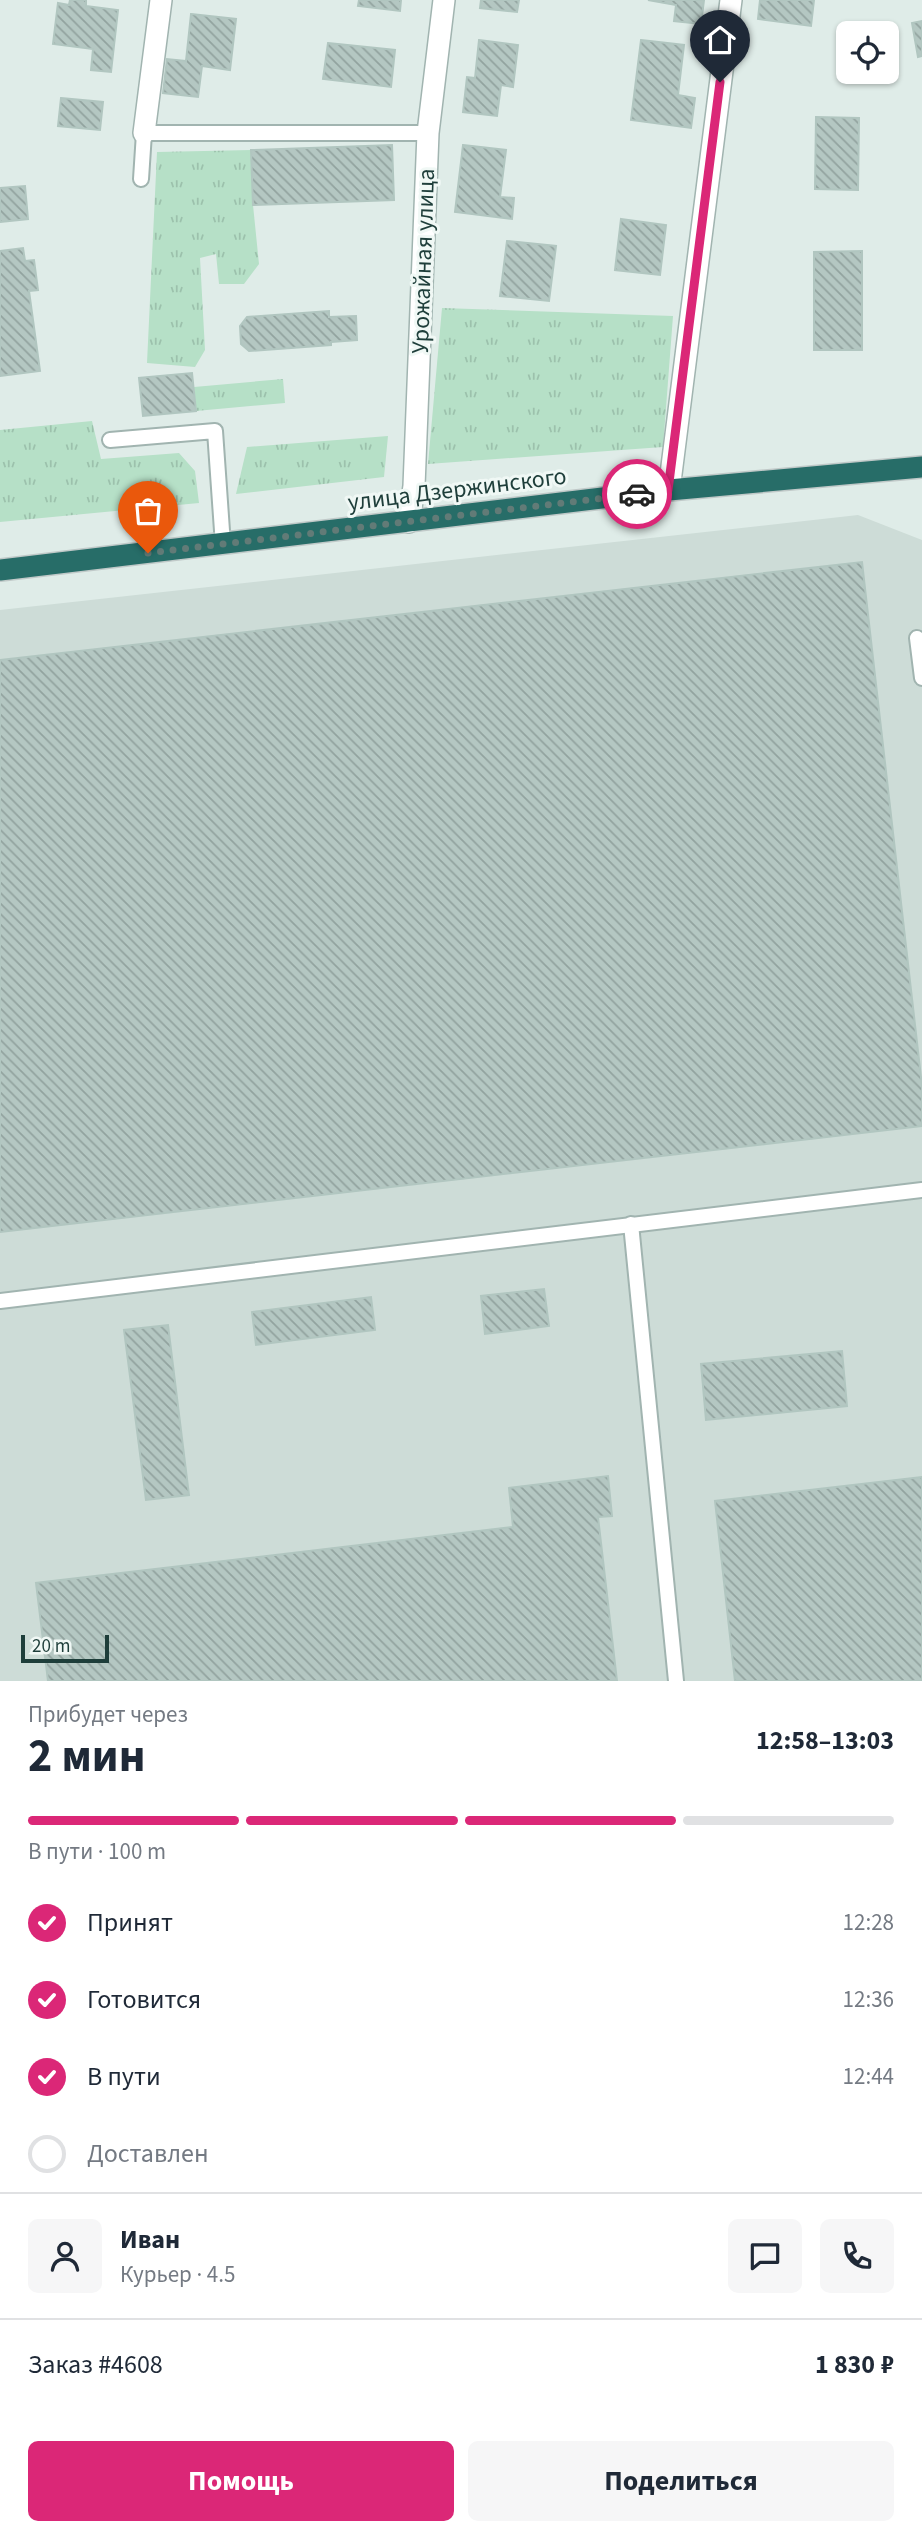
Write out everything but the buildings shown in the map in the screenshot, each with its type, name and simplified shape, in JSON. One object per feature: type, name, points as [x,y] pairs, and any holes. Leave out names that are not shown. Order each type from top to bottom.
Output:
[{"type":"highway","name":"улица Дзержинского","points":[[0,570],[668,490],[922,467]]},
{"type":"street","points":[[144,133],[161,0]]},
{"type":"street","name":"Урожайная улица","points":[[409,522],[414,486],[428,133],[444,0]]},
{"type":"street","points":[[668,490],[731,0]]},
{"type":"lane","points":[[141,178],[144,133],[428,133]]},
{"type":"lane","points":[[110,440],[215,431],[223,545]]},
{"type":"lane","points":[[917,638],[922,678]]},
{"type":"lane","points":[[0,1301],[922,1189]]},
{"type":"lane","points":[[631,1224],[676,1681]]},
{"type":"shaded area","points":[[858,515],[922,540],[922,1681],[0,1681],[0,610]]},
{"type":"green space","points":[[251,150],[259,264],[244,284],[219,284],[216,254],[200,258],[205,350],[195,367],[147,363],[157,152]]},
{"type":"green space","points":[[442,308],[673,316],[663,447],[428,464]]},
{"type":"green space","points":[[283,379],[285,403],[196,411],[194,387]]},
{"type":"green space","points":[[92,421],[101,459],[179,453],[195,471],[199,503],[0,522],[0,430]]},
{"type":"green space","points":[[388,436],[384,477],[236,494],[247,447]]},
{"type":"way so far","points":[[148,553],[637,494]]},
{"type":"route","points":[[637,494],[668,490],[720,82]]}]
